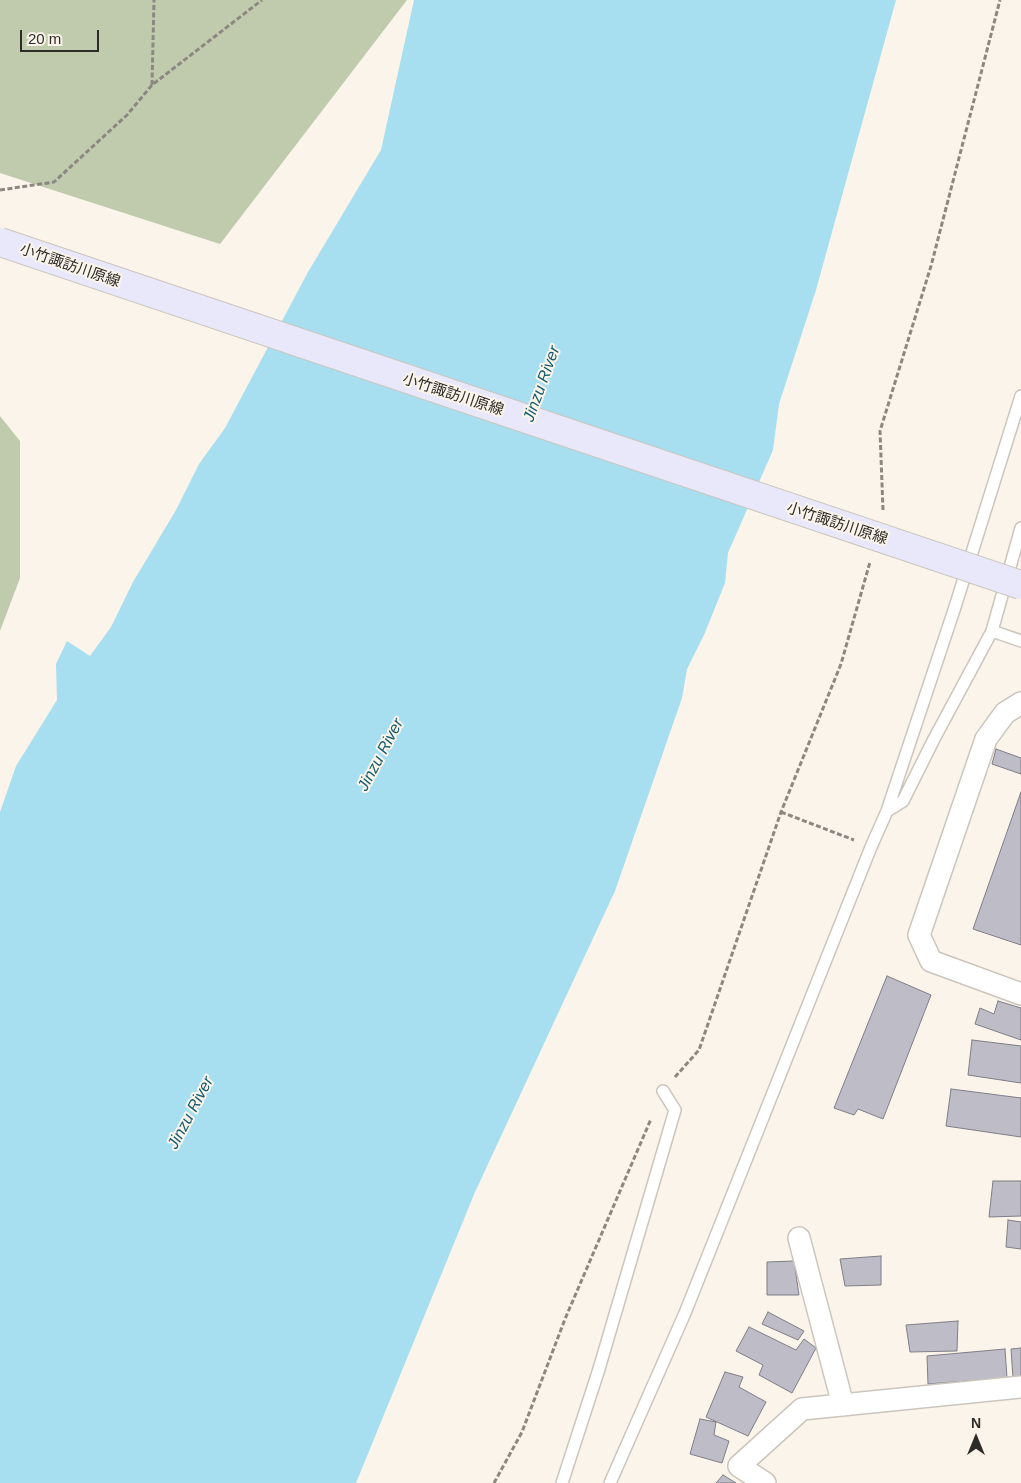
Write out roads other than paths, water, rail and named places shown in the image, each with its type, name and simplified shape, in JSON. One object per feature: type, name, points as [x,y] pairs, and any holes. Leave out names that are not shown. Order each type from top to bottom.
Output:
[{"type":"main road","name":"小竹諏訪川原線","points":[[0,242],[1021,585]]},
{"type":"street","points":[[1021,703],[1005,712],[986,739],[919,935],[931,962],[1021,994]]},
{"type":"street","points":[[799,1238],[843,1405]]},
{"type":"street","points":[[765,1483],[739,1466],[802,1409],[1021,1387]]},
{"type":"lane","points":[[610,1483],[685,1313],[870,846],[887,811],[952,616],[1021,396]]},
{"type":"lane","points":[[887,811],[903,801],[992,631],[1021,528]]},
{"type":"lane","points":[[992,631],[1021,641]]},
{"type":"lane","points":[[562,1483],[600,1369],[675,1110],[663,1091]]},
{"type":"water","name":"Jinzu River","points":[[414,0],[896,0],[816,290],[779,404],[773,450],[728,553],[725,583],[704,635],[687,669],[682,698],[615,891],[475,1192],[356,1483],[0,1483],[0,812],[16,766],[57,700],[56,664],[67,641],[90,656],[111,627],[133,582],[176,510],[199,464],[225,428],[308,272],[381,150]]}]
